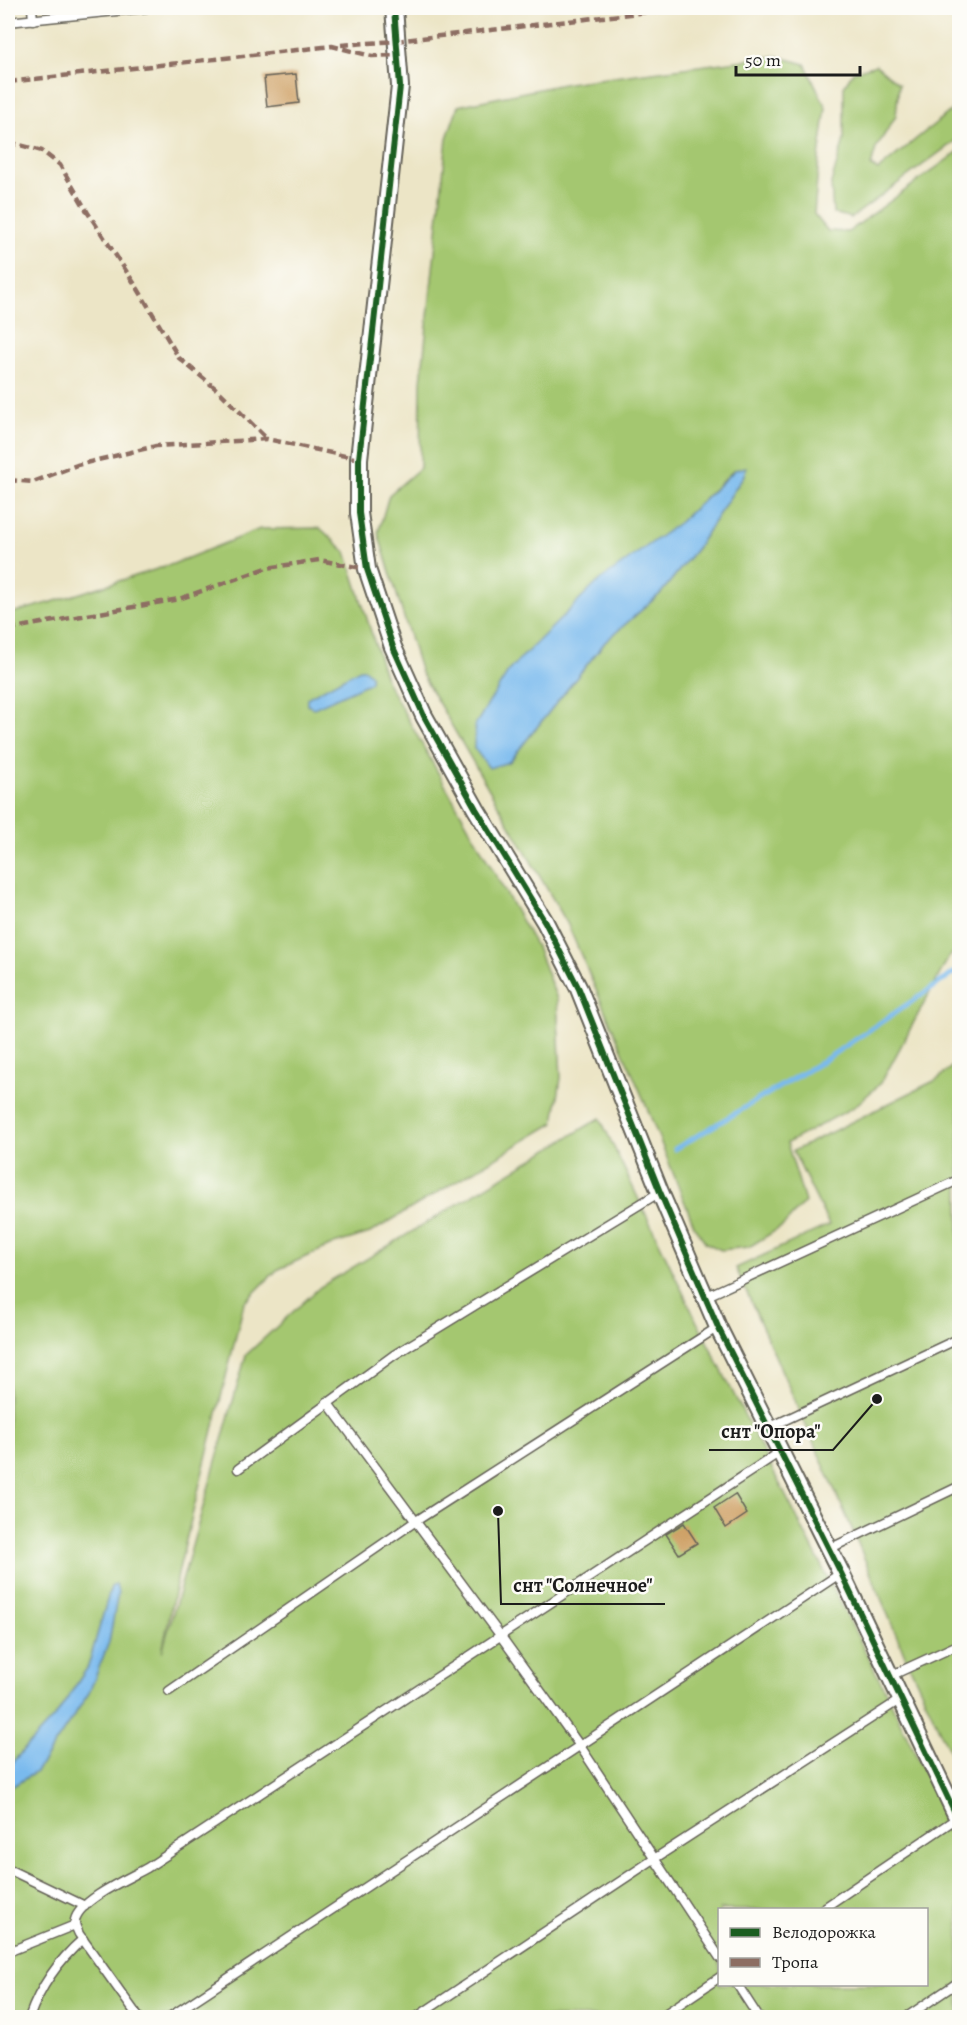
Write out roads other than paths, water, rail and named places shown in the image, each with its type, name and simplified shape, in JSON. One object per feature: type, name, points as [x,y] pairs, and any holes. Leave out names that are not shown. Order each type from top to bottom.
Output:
[{"type":"street","points":[[394,8],[400,86],[359,459],[358,513],[367,569],[393,647],[424,716],[476,809],[545,922],[579,989],[660,1192],[718,1327],[841,1573],[958,1820]]},
{"type":"lane","points":[[32,8],[33,20]]},
{"type":"lane","points":[[8,22],[146,8]]},
{"type":"lane","points":[[705,1297],[960,1179]]},
{"type":"lane","points":[[238,1469],[394,1355],[660,1192]]},
{"type":"lane","points":[[169,1691],[416,1521],[718,1327]]},
{"type":"lane","points":[[768,1428],[960,1338]]},
{"type":"lane","points":[[327,1402],[580,1746],[718,1955]]},
{"type":"lane","points":[[139,2018],[75,1925],[75,1918],[85,1906],[105,1891],[157,1862],[780,1452]]},
{"type":"lane","points":[[829,1549],[960,1486]]},
{"type":"lane","points":[[168,2018],[841,1573]]},
{"type":"lane","points":[[890,1676],[960,1644]]},
{"type":"lane","points":[[415,2018],[654,1858],[901,1699]]},
{"type":"lane","points":[[824,1908],[958,1820]]},
{"type":"lane","points":[[8,1869],[85,1906]]},
{"type":"lane","points":[[8,1952],[75,1925]]},
{"type":"lane","points":[[29,2018],[35,2000],[65,1955],[83,1939]]},
{"type":"lane","points":[[659,2018],[718,1978]]},
{"type":"lane","points":[[904,2018],[960,1981]]},
{"type":"lane","points":[[738,1986],[759,2018]]},
{"type":"water","points":[[746,467],[744,475],[697,548],[661,593],[605,642],[509,762],[489,768],[474,748],[475,725],[510,669],[598,582],[680,522],[735,470]]},
{"type":"water","points":[[360,669],[364,669],[371,675],[371,682],[314,708],[307,705],[307,698]]},
{"type":"water","points":[[116,1584],[118,1593],[109,1642],[89,1693],[36,1772],[8,1789],[8,1767],[57,1714],[88,1667],[111,1587]]},
{"type":"waterway","points":[[675,1149],[826,1059],[960,969]]},
{"type":"place","name":"снт \"Опора\"","points":[[877,1399]]},
{"type":"place","name":"снт \"Солнечное\"","points":[[498,1511]]}]
